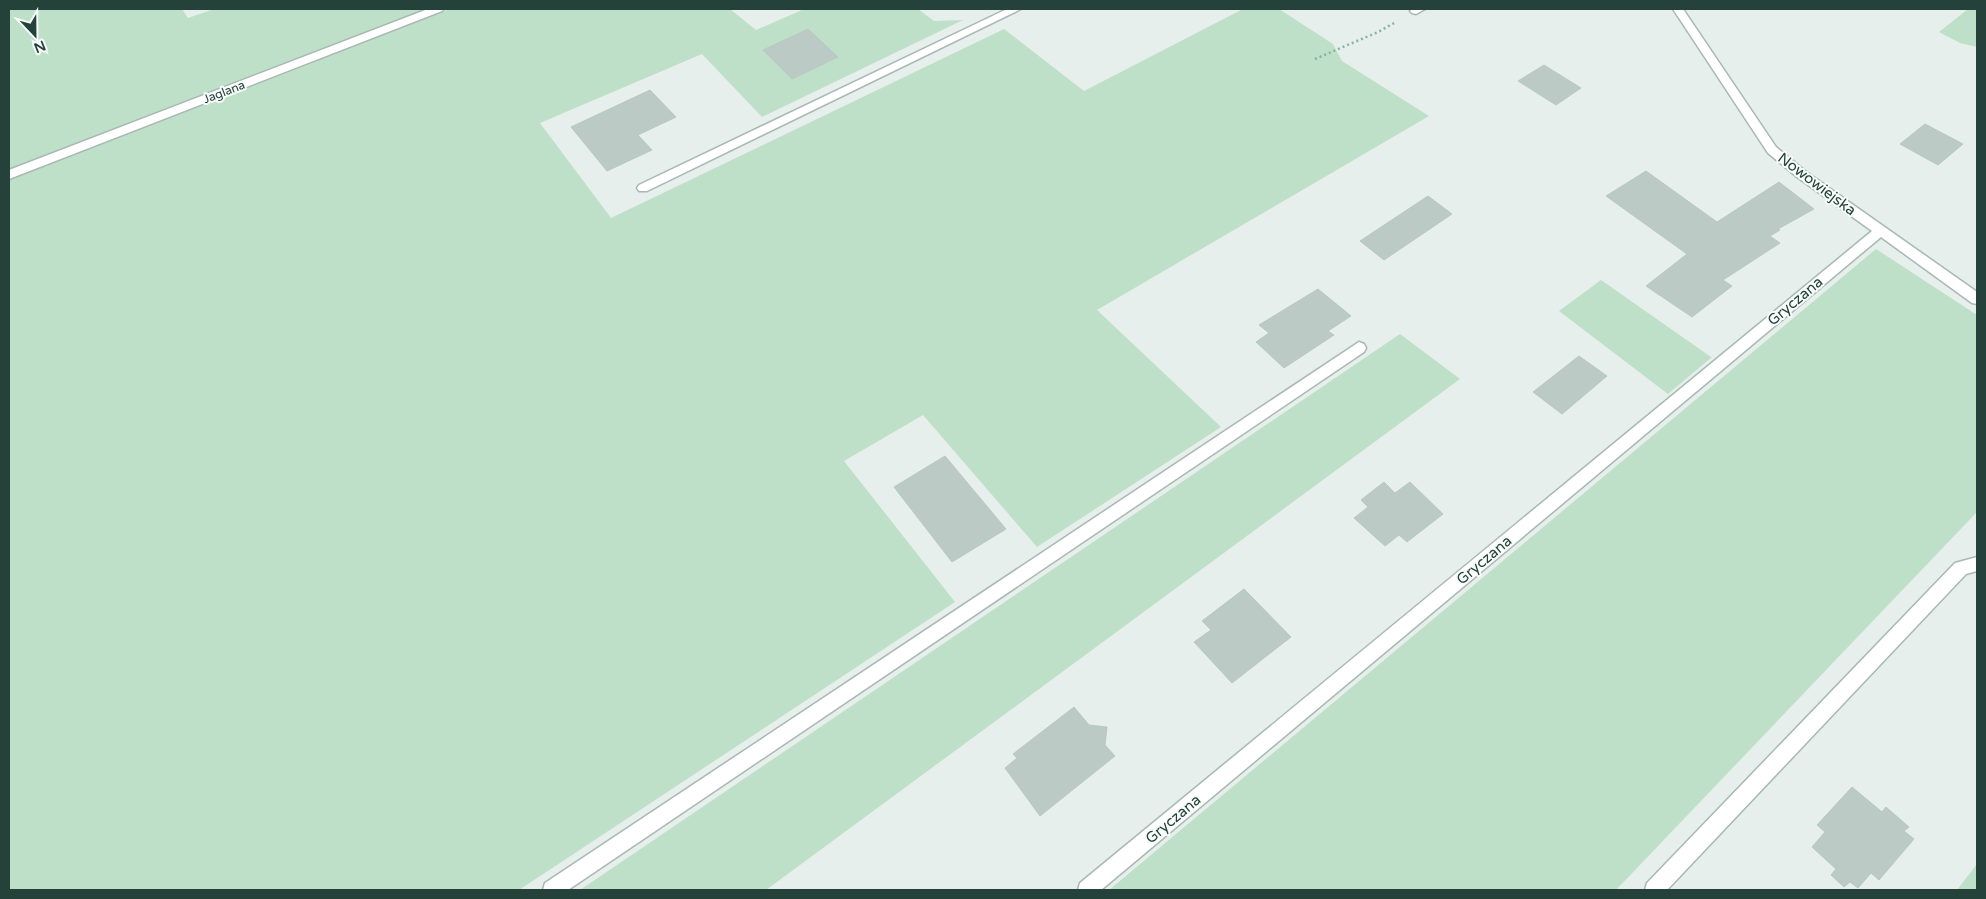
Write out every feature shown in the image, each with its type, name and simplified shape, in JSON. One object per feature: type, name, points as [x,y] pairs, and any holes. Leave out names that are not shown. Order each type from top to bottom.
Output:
[{"type":"street","name":"Jaglana","points":[[9,175],[438,9]]},
{"type":"street","points":[[643,188],[1015,9]]},
{"type":"street","name":"Nowowiejska","points":[[1678,9],[1772,150],[1800,174],[1977,299]]},
{"type":"street","name":"Gryczana","points":[[1088,890],[1880,231]]},
{"type":"street","points":[[552,890],[1359,348]]},
{"type":"street","points":[[1654,890],[1961,568],[1977,564]]},
{"type":"path","points":[[1315,59],[1378,32],[1418,10]]},
{"type":"green space","points":[[9,9],[182,9],[188,18],[214,9],[426,9],[9,170]]},
{"type":"green space","points":[[450,9],[730,9],[756,30],[804,9],[918,9],[934,21],[963,20],[762,117],[702,54],[540,123],[611,218],[1004,29],[1084,91],[1243,9],[1279,9],[1333,44],[1342,61],[1429,116],[1097,310],[1221,427],[1037,547],[923,415],[844,461],[955,602],[519,890],[9,890],[9,180]]},
{"type":"green space","points":[[1968,9],[1977,9],[1977,47],[1960,43],[1939,32]]},
{"type":"green space","points":[[1876,249],[1977,315],[1977,512],[1616,890],[1109,890]]},
{"type":"green space","points":[[1601,280],[1712,357],[1668,394],[1559,311]]},
{"type":"green space","points":[[1400,334],[1460,379],[766,890],[580,890]]},
{"type":"green space","points":[[1977,864],[1977,890],[1957,890]]},
{"type":"building","points":[[808,29],[838,57],[792,79],[763,50]]},
{"type":"building","points":[[1544,65],[1581,88],[1556,105],[1518,81]]},
{"type":"building","points":[[650,90],[676,117],[638,135],[652,150],[607,171],[571,127]]},
{"type":"building","points":[[1925,124],[1963,144],[1938,165],[1900,144]]},
{"type":"building","points":[[1646,171],[1717,222],[1779,182],[1814,209],[1778,229],[1780,230],[1770,236],[1780,243],[1723,280],[1732,286],[1692,317],[1646,286],[1687,254],[1606,196]]},
{"type":"building","points":[[1428,196],[1452,214],[1384,260],[1360,241]]},
{"type":"building","points":[[1318,289],[1351,316],[1328,331],[1334,335],[1284,368],[1256,342],[1269,333],[1259,325]]},
{"type":"building","points":[[1579,356],[1607,376],[1562,414],[1533,392]]},
{"type":"building","points":[[945,456],[1006,529],[952,562],[894,487]]},
{"type":"building","points":[[1384,482],[1395,493],[1410,482],[1443,514],[1407,542],[1399,535],[1385,546],[1354,518],[1368,507],[1361,500]]},
{"type":"building","points":[[1244,589],[1291,637],[1232,683],[1194,642],[1211,630],[1202,621]]},
{"type":"building","points":[[1074,707],[1089,725],[1107,727],[1105,745],[1115,756],[1040,816],[1005,768],[1017,758],[1013,754]]},
{"type":"building","points":[[1852,787],[1882,812],[1886,807],[1909,827],[1904,831],[1914,839],[1879,880],[1871,873],[1858,888],[1850,882],[1844,887],[1831,875],[1836,869],[1812,847],[1825,832],[1817,825]]}]
